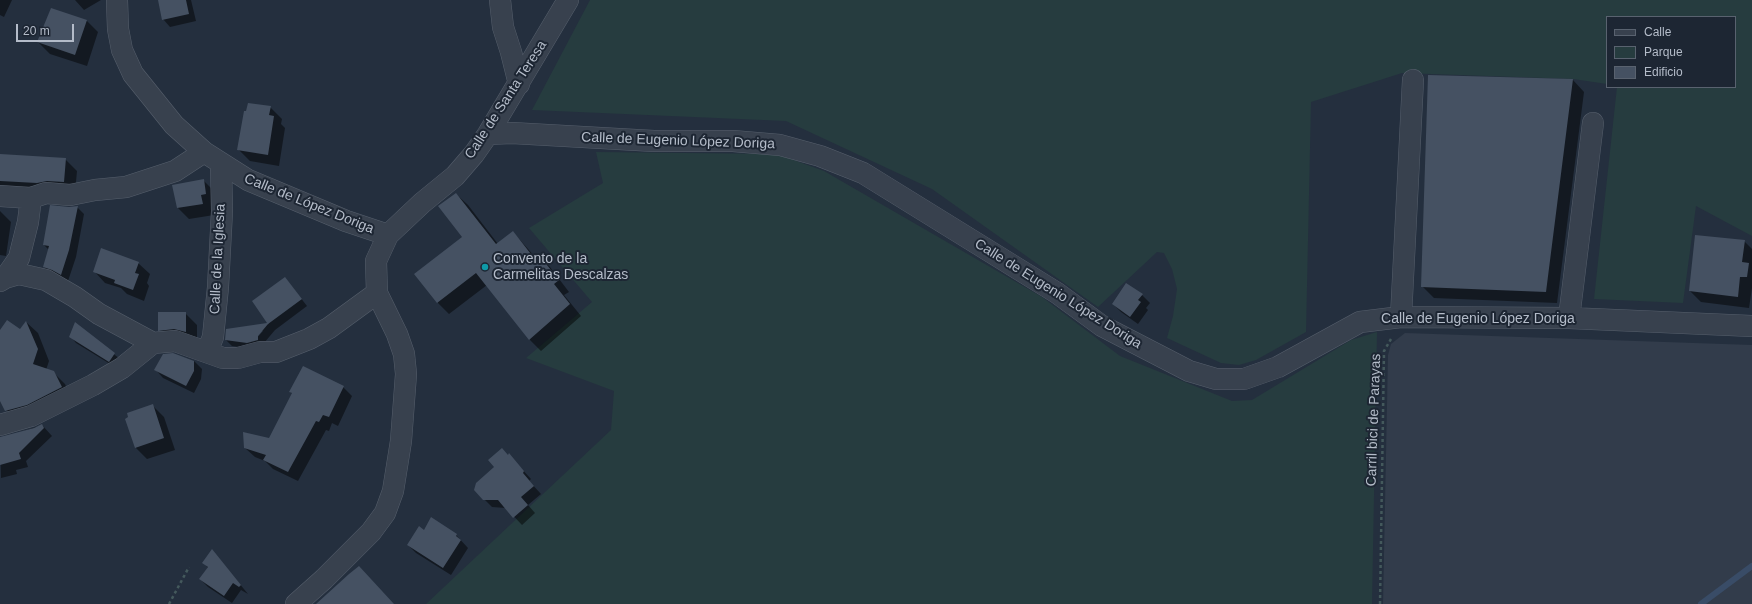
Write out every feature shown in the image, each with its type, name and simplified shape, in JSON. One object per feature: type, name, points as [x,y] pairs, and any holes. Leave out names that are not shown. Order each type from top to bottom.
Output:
[{"type":"street","name":"Calle de López Doriga","points":[[117,0],[118,29],[122,50],[133,74],[174,125],[213,158],[248,180],[346,221],[388,235]]},
{"type":"street","points":[[500,0],[503,27],[519,84]]},
{"type":"street","name":"Calle de Santa Teresa","points":[[296,604],[324,579],[371,532],[385,513],[393,491],[401,441],[401,419],[406,374],[404,354],[397,334],[377,293],[376,261],[388,235],[422,203],[455,176],[474,154],[519,84],[568,0]]},
{"type":"street","points":[[1398,325],[1413,80]]},
{"type":"street","points":[[1569,318],[1593,123]]},
{"type":"street","name":"Calle de Eugenio López Doriga","points":[[488,134],[512,133],[654,141],[733,141],[780,145],[820,156],[863,173],[1056,293],[1102,326],[1189,371],[1216,379],[1244,378],[1278,367],[1360,322],[1398,325],[1569,318],[1752,326]]},
{"type":"street","points":[[0,196],[31,198],[46,193],[70,195],[94,190],[126,187],[213,158]]},
{"type":"street","name":"Calle de la Iglesia","points":[[207,352],[213,337],[219,274],[222,212],[213,158]]},
{"type":"street","points":[[2,279],[19,258],[28,222],[31,198]]},
{"type":"street","points":[[2,279],[19,274],[46,280],[75,297],[99,314],[153,343],[175,341],[223,358],[238,358],[260,352],[276,352],[309,339],[329,328],[377,293]]},
{"type":"street","points":[[0,425],[30,416],[93,385],[122,368],[153,343]]},
{"type":"path","name":"Carril bici de Parayas","points":[[1380,604],[1384,351],[1398,325]]},
{"type":"path","points":[[169,604],[189,567]]},
{"type":"shaded area","points":[[1405,333],[1752,345],[1752,604],[1383,604],[1388,355],[1391,344]]},
{"type":"green space","points":[[590,0],[1752,0],[1752,236],[1696,206],[1683,303],[1594,299],[1617,88],[1736,88],[1736,16],[1606,16],[1606,84],[1573,79],[1402,73],[1311,102],[1306,332],[1256,360],[1239,365],[1221,363],[1167,338],[1173,316],[1177,289],[1172,269],[1164,253],[1157,252],[1098,307],[932,189],[786,121],[532,110]]},
{"type":"green space","points":[[596,152],[777,154],[824,171],[1042,297],[1120,356],[1232,401],[1252,400],[1351,340],[1377,332],[1372,604],[426,604],[611,430],[614,391],[526,358],[592,302],[529,228],[603,183]]},
{"type":"building","points":[[158,0],[186,0],[189,14],[162,20]]},
{"type":"building","points":[[51,8],[87,20],[75,55],[37,42]]},
{"type":"building","points":[[1428,75],[1573,79],[1546,292],[1421,287]]},
{"type":"building","points":[[248,103],[271,106],[269,115],[274,116],[268,155],[237,150],[244,111],[246,111]]},
{"type":"building","points":[[0,154],[66,158],[64,182],[47,181],[37,183],[0,181]]},
{"type":"building","points":[[204,179],[206,194],[201,195],[203,204],[177,208],[172,185]]},
{"type":"building","name":"Convento de la Carmelitas Descalzas","points":[[456,193],[496,244],[513,231],[534,258],[539,255],[559,280],[554,284],[570,304],[529,340],[476,273],[437,303],[414,274],[462,237],[438,206]]},
{"type":"building","points":[[50,205],[69,207],[78,206],[69,250],[61,275],[43,267],[49,246],[43,245]]},
{"type":"building","points":[[1695,235],[1745,240],[1742,262],[1749,263],[1747,277],[1740,277],[1738,297],[1689,291]]},
{"type":"building","points":[[101,248],[139,262],[135,273],[139,274],[133,290],[114,283],[115,280],[93,272]]},
{"type":"building","points":[[285,277],[302,299],[268,324],[258,336],[258,340],[247,343],[225,340],[226,329],[267,323],[252,301]]},
{"type":"building","points":[[1126,283],[1143,294],[1138,300],[1141,302],[1130,317],[1112,304]]},
{"type":"building","points":[[158,312],[186,312],[186,332],[174,329],[158,331]]},
{"type":"building","points":[[7,320],[20,329],[26,321],[38,349],[33,364],[54,371],[62,387],[27,405],[5,411],[0,401],[0,330]]},
{"type":"building","points":[[75,322],[115,353],[109,362],[69,337]]},
{"type":"building","points":[[173,353],[194,361],[194,371],[186,386],[154,370],[163,354]]},
{"type":"building","points":[[303,366],[344,386],[329,417],[323,415],[319,422],[316,421],[288,472],[263,460],[266,455],[244,448],[243,432],[269,438],[292,393],[289,392]]},
{"type":"building","points":[[153,404],[164,438],[135,448],[125,419],[128,417],[127,413]]},
{"type":"building","points":[[42,424],[44,428],[19,453],[21,459],[0,465],[0,437],[34,428]]},
{"type":"building","points":[[502,448],[508,455],[509,453],[534,486],[521,497],[528,505],[513,518],[498,500],[483,500],[474,490],[476,483],[494,467],[488,460]]},
{"type":"building","points":[[431,517],[457,534],[456,536],[461,540],[443,568],[407,545],[419,526],[424,530]]},
{"type":"building","points":[[212,549],[241,585],[239,587],[233,583],[224,596],[199,579],[208,567],[202,563]]},
{"type":"building","points":[[359,566],[394,604],[316,604],[349,574]]},
{"type":"waterway","points":[[1701,604],[1752,566]]},
{"type":"place","name":"Convento de la Carmelitas Descalzas","points":[[485,267]]}]
